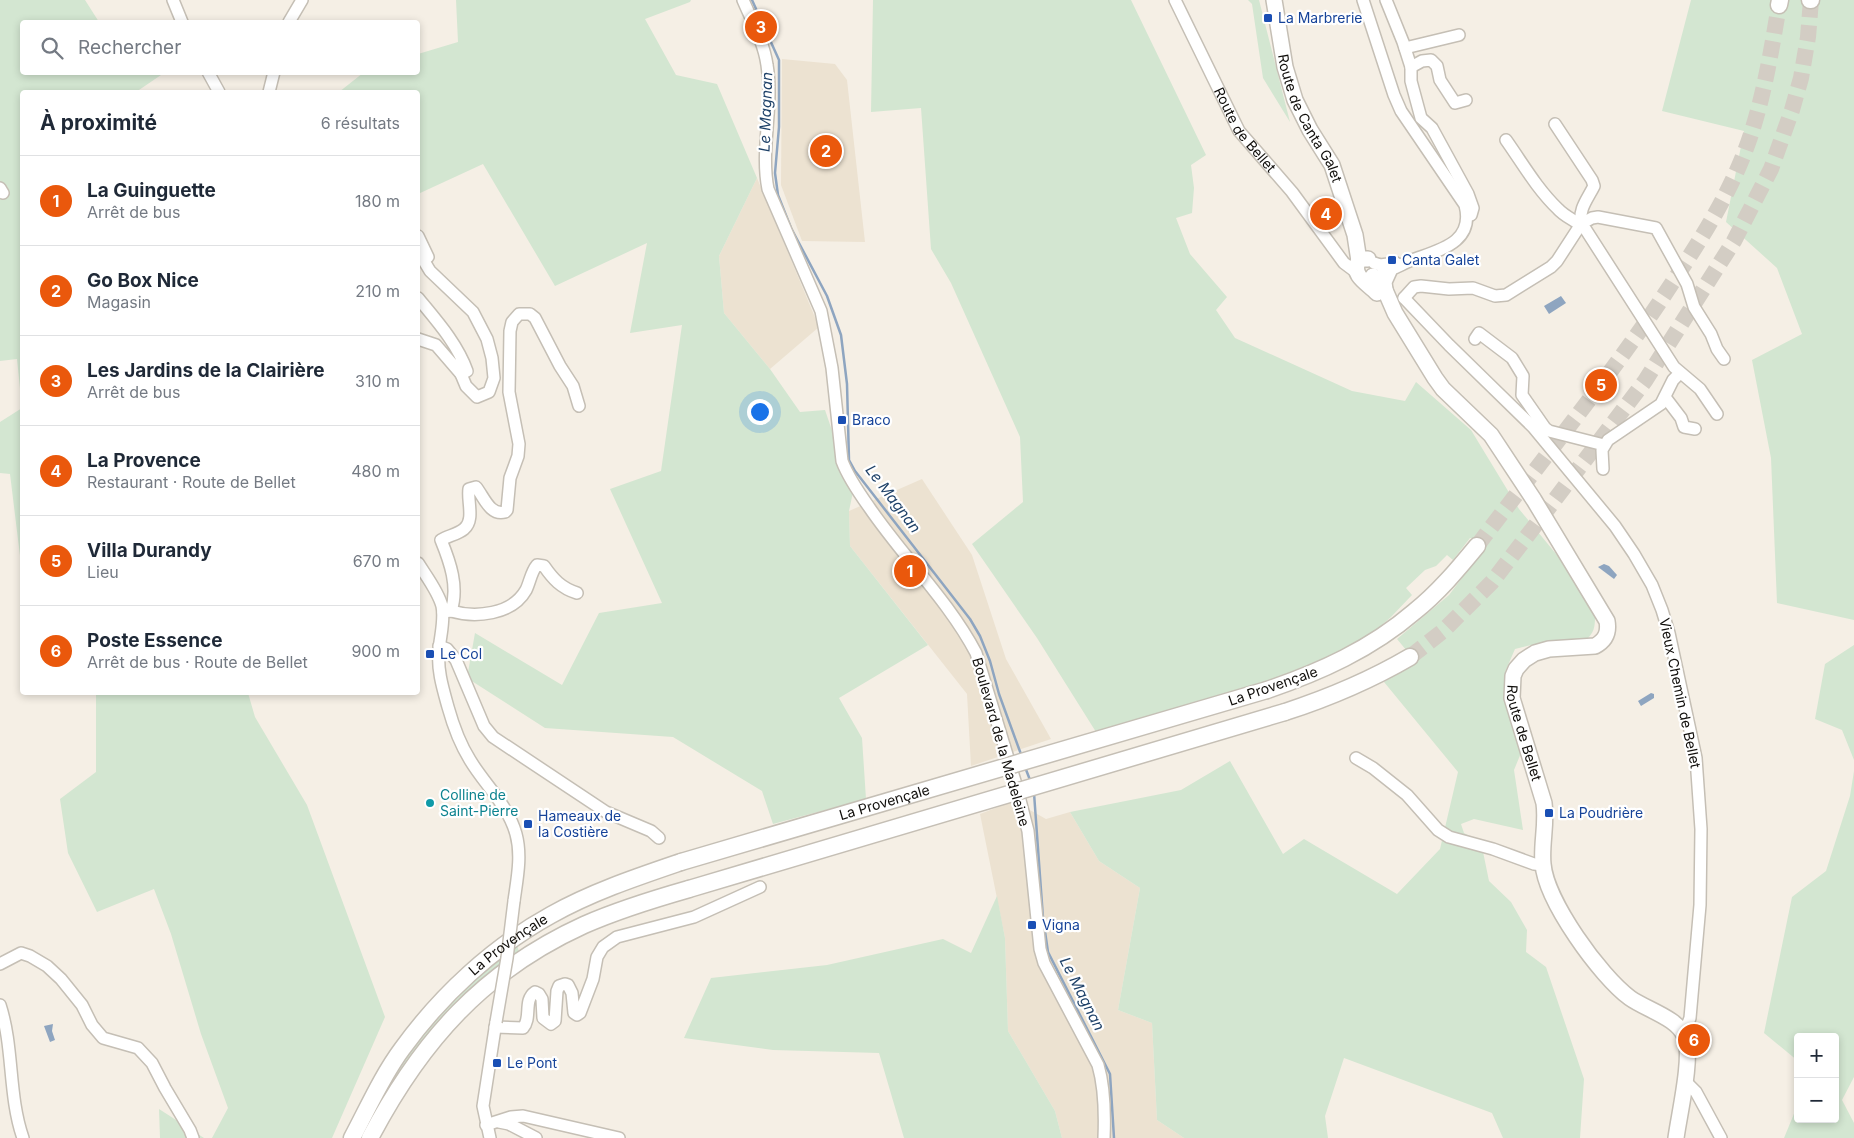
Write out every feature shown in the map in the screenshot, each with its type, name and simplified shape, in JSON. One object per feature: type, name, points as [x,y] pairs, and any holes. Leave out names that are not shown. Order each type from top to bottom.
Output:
[{"type":"highway","name":"La Provençale","points":[[352,1138],[402,1049],[447,996],[491,955],[550,915],[616,885],[681,862],[1267,690],[1333,665],[1388,632],[1415,612],[1434,594],[1477,546]]},
{"type":"highway","name":"La Provençale","points":[[370,1138],[391,1098],[418,1058],[442,1029],[497,978],[535,951],[586,924],[689,889],[1285,712],[1349,690],[1410,657]]},
{"type":"main road","name":"Route de Canta Galet","points":[[1274,0],[1286,67],[1295,100],[1310,130],[1332,165],[1366,268]]},
{"type":"main road","points":[[1366,268],[1392,296]]},
{"type":"main road","points":[[1366,268],[1396,313]]},
{"type":"main road","points":[[1389,271],[1384,282],[1392,296],[1396,313]]},
{"type":"main road","name":"Route de Bellet","points":[[1396,313],[1443,389],[1496,441],[1560,541],[1607,621],[1608,632],[1601,642],[1590,647],[1549,649],[1536,653],[1524,660],[1513,676],[1512,698],[1544,803],[1543,864],[1546,880],[1556,902],[1600,970],[1627,996],[1644,1008],[1668,1018],[1683,1032]]},
{"type":"main road","points":[[1676,1138],[1688,1055],[1687,1043],[1683,1032]]},
{"type":"street","points":[[173,0],[181,20]]},
{"type":"street","points":[[290,20],[302,0]]},
{"type":"street","name":"Boulevard de la Madeleine","points":[[743,0],[757,32],[768,67],[766,171],[768,189],[821,311],[832,368],[842,461],[863,499],[888,536],[931,586],[966,635],[976,653],[1015,781],[1028,831],[1040,949],[1044,963],[1098,1065],[1103,1086],[1104,1138]]},
{"type":"street","name":"Route de Bellet","points":[[1175,0],[1239,131],[1292,192],[1344,263],[1366,268]]},
{"type":"street","points":[[1363,0],[1401,111],[1464,205],[1466,217],[1461,234],[1451,245],[1410,260],[1389,271],[1366,268]]},
{"type":"street","points":[[1386,0],[1411,67],[1411,81],[1421,118],[1432,128],[1471,201],[1472,212],[1466,217]]},
{"type":"street","points":[[1405,48],[1459,35]]},
{"type":"street","points":[[1411,67],[1422,61],[1431,60],[1437,66],[1440,80],[1455,103],[1466,100]]},
{"type":"street","points":[[210,75],[218,90]]},
{"type":"street","points":[[270,90],[273,75]]},
{"type":"street","points":[[1555,124],[1592,180],[1594,186],[1584,201],[1579,214],[1581,224],[1674,368],[1700,389],[1717,414]]},
{"type":"street","points":[[1506,140],[1547,198],[1571,220],[1581,224]]},
{"type":"street","points":[[1392,296],[1413,286],[1449,289],[1466,287],[1478,289],[1495,296],[1506,294],[1556,262],[1581,224],[1598,217],[1656,228],[1687,284],[1694,307],[1711,334],[1717,350],[1724,358]]},
{"type":"street","points":[[420,240],[430,263],[430,271]]},
{"type":"street","points":[[420,254],[430,271],[473,312],[487,339],[492,358],[494,378],[489,392],[478,397],[466,386],[461,374],[436,345],[420,339]]},
{"type":"street","points":[[1366,268],[1410,260]]},
{"type":"street","name":"Vieux Chemin de Bellet","points":[[1392,296],[1448,345],[1516,410],[1539,435],[1615,526],[1652,585],[1662,610],[1670,638],[1696,758],[1701,829],[1698,938],[1690,1018],[1683,1032]]},
{"type":"street","points":[[420,300],[438,322],[463,361],[467,371],[461,374]]},
{"type":"street","points":[[490,1138],[486,1125],[483,1100],[507,958],[519,861],[516,834],[507,812],[473,766],[462,746],[441,681],[439,646],[443,620],[454,603],[453,577],[441,540],[464,529],[468,524],[470,517],[468,489],[476,487],[494,512],[500,514],[507,510],[510,478],[518,456],[519,444],[509,392],[510,331],[512,322],[519,314],[530,314],[535,318],[560,366],[573,386],[579,406]]},
{"type":"street","points":[[1475,339],[1479,333],[1512,358],[1523,376],[1522,395],[1544,428],[1549,431],[1604,445]]},
{"type":"street","points":[[1603,469],[1604,445],[1608,440],[1657,408],[1673,380],[1680,373]]},
{"type":"street","points":[[1665,397],[1681,418],[1684,427],[1695,429]]},
{"type":"street","points":[[447,612],[483,614],[502,609],[517,602],[526,590],[537,564],[544,566],[555,581],[569,590],[577,592]]},
{"type":"street","points":[[420,566],[447,612]]},
{"type":"street","points":[[439,646],[447,649],[456,660],[484,726],[493,737],[606,812],[651,831],[659,838]]},
{"type":"street","points":[[1356,758],[1373,768],[1407,795],[1438,830],[1448,837],[1493,849],[1534,864],[1543,864]]},
{"type":"street","points":[[495,1024],[523,1028],[526,1024],[529,999],[535,992],[542,999],[543,1018],[551,1024],[555,1021],[557,991],[559,986],[565,984],[568,985],[572,993],[574,1013],[577,1015],[580,1013],[593,979],[597,958],[603,947],[617,937],[694,917],[760,887]]},
{"type":"street","points":[[0,964],[21,953],[47,966],[61,979],[103,1038],[138,1048],[152,1063],[193,1138]]},
{"type":"street","points":[[0,1005],[8,1037],[15,1106],[23,1138]]},
{"type":"street","points":[[1685,1081],[1696,1092],[1721,1138]]},
{"type":"street","points":[[486,1125],[511,1117],[523,1116],[619,1138]]},
{"type":"street","points":[[498,1122],[509,1124],[536,1138]]},
{"type":"shaded area","points":[[782,59],[835,64],[847,80],[865,242],[802,241],[781,185]]},
{"type":"shaded area","points":[[757,178],[819,327],[770,369],[724,313],[719,256]]},
{"type":"shaded area","points":[[922,479],[972,555],[1006,659],[1051,739],[971,766],[967,694],[850,546],[849,511]]},
{"type":"shaded area","points":[[1014,801],[1046,819],[1070,812],[1099,861],[1140,888],[1118,1010],[1152,1023],[1157,1120],[1184,1138],[1062,1138],[1055,1111],[1008,1031],[1005,938],[980,814]]},
{"type":"green space","points":[[0,0],[85,0],[98,20],[20,20],[20,75],[161,75],[139,90],[20,90],[20,388],[17,359],[0,361]]},
{"type":"green space","points":[[456,0],[691,0],[645,19],[676,75],[717,84],[757,178],[719,256],[724,313],[770,369],[800,412],[825,410],[853,492],[849,511],[850,546],[928,645],[839,698],[862,738],[866,799],[773,824],[762,791],[673,737],[545,728],[467,678],[475,633],[562,685],[599,613],[662,603],[610,489],[661,471],[682,325],[630,333],[647,243],[555,286],[483,164],[420,193],[420,90],[342,90],[360,75],[420,75],[420,53],[458,42]]},
{"type":"green space","points":[[873,0],[1131,0],[1206,155],[1191,165],[1194,188],[1192,213],[1176,218],[1190,254],[1227,297],[1216,310],[1235,338],[1352,391],[1405,401],[1416,382],[1471,430],[1519,509],[1561,560],[1595,617],[1595,624],[1594,630],[1586,640],[1531,645],[1515,649],[1505,672],[1509,702],[1521,753],[1514,770],[1523,830],[1474,819],[1461,824],[1464,833],[1481,842],[1489,881],[1511,902],[1527,930],[1526,952],[1546,967],[1584,1079],[1580,1138],[1503,1138],[1492,1113],[1344,1058],[1325,1116],[1328,1138],[1184,1138],[1157,1120],[1152,1023],[1118,1010],[1140,888],[1099,861],[1070,812],[1181,790],[1230,761],[1283,854],[1304,839],[1397,894],[1440,849],[1458,772],[1384,682],[1416,662],[1397,639],[1449,595],[1484,549],[1479,542],[1470,538],[1453,560],[1447,555],[1436,566],[1425,570],[1406,588],[1412,595],[1391,617],[1374,632],[1337,654],[1264,682],[1096,732],[1037,638],[972,544],[1023,502],[1020,437],[951,283],[931,249],[921,108],[871,112]]},
{"type":"green space","points":[[1248,0],[1259,0],[1290,122],[1263,78],[1252,4]]},
{"type":"green space","points":[[1691,0],[1772,0],[1772,9],[1786,9],[1788,0],[1804,0],[1805,9],[1817,10],[1818,0],[1854,0],[1854,620],[1777,603],[1771,458],[1752,360],[1802,334],[1777,268],[1726,222],[1744,131],[1662,111]]},
{"type":"green space","points":[[20,409],[20,556],[10,474],[0,473],[0,422]]},
{"type":"green space","points":[[1854,645],[1854,760],[1842,730],[1815,719],[1825,664]]},
{"type":"green space","points":[[96,695],[249,695],[255,717],[307,805],[385,1017],[332,1138],[212,1138],[228,1108],[201,1034],[171,934],[154,889],[97,912],[68,853],[60,799],[96,772]]},
{"type":"green space","points":[[1854,771],[1854,1077],[1842,1100],[1854,1123],[1854,1138],[1784,1138],[1794,1114],[1794,1123],[1839,1123],[1839,1033],[1794,1033],[1794,1058],[1764,1033],[1792,897],[1826,871],[1850,796]]},
{"type":"green space","points":[[997,896],[1005,938],[1008,1031],[1055,1111],[1062,1138],[904,1138],[879,1053],[773,1050],[684,1038],[711,978],[827,965],[943,939],[971,953]]},
{"type":"green space","points":[[517,945],[520,955],[416,1051],[381,1099],[412,1049],[440,1013],[466,987]]},
{"type":"green space","points":[[159,1109],[204,1138],[160,1138]]},
{"type":"water","points":[[1561,296],[1566,303],[1549,314],[1544,306]]},
{"type":"water","points":[[1604,564],[1609,566],[1617,575],[1614,579],[1598,567]]},
{"type":"water","points":[[1651,693],[1654,694],[1654,698],[1641,706],[1638,701]]},
{"type":"water","points":[[53,1024],[52,1031],[55,1040],[50,1042],[44,1026]]},
{"type":"waterway","name":"Le Magnan","points":[[752,0],[779,60],[779,127],[775,173],[778,195],[791,228],[827,296],[841,335],[847,384],[849,460],[855,471],[970,619],[980,636],[1022,757]]},
{"type":"waterway","name":"Le Magnan","points":[[1025,767],[1030,780]]},
{"type":"waterway","name":"Le Magnan","points":[[1034,793],[1043,918],[1048,952],[1110,1074],[1114,1138]]},
{"type":"tunnel","points":[[1410,657],[1443,631],[1492,582],[1645,381],[1734,241],[1771,169],[1792,110],[1801,78],[1808,37],[1811,0]]},
{"type":"tunnel","points":[[1477,546],[1637,334],[1681,270],[1712,219],[1731,184],[1747,147],[1759,107],[1779,5]]},
{"type":"place","name":"La Marbrerie","points":[[1268,18]]},
{"type":"place","name":"Les Jardins de la Clairière","points":[[761,27]]},
{"type":"place","name":"Go Box Nice","points":[[826,151]]},
{"type":"place","name":"La Provence","points":[[1326,214]]},
{"type":"place","name":"Canta Galet","points":[[1392,260]]},
{"type":"place","name":"Villa Durandy","points":[[1601,385]]},
{"type":"place","name":"Braco","points":[[842,420]]},
{"type":"place","name":"La Guinguette","points":[[910,571]]},
{"type":"place","name":"Le Col","points":[[430,654]]},
{"type":"place","name":"Colline de Saint-Pierre","points":[[430,803]]},
{"type":"place","name":"La Poudrière","points":[[1549,813]]},
{"type":"place","name":"Hameaux de la Costière","points":[[528,824]]},
{"type":"place","name":"Vigna","points":[[1032,925]]},
{"type":"place","name":"Poste Essence","points":[[1694,1040]]},
{"type":"place","name":"Le Pont","points":[[497,1063]]}]
